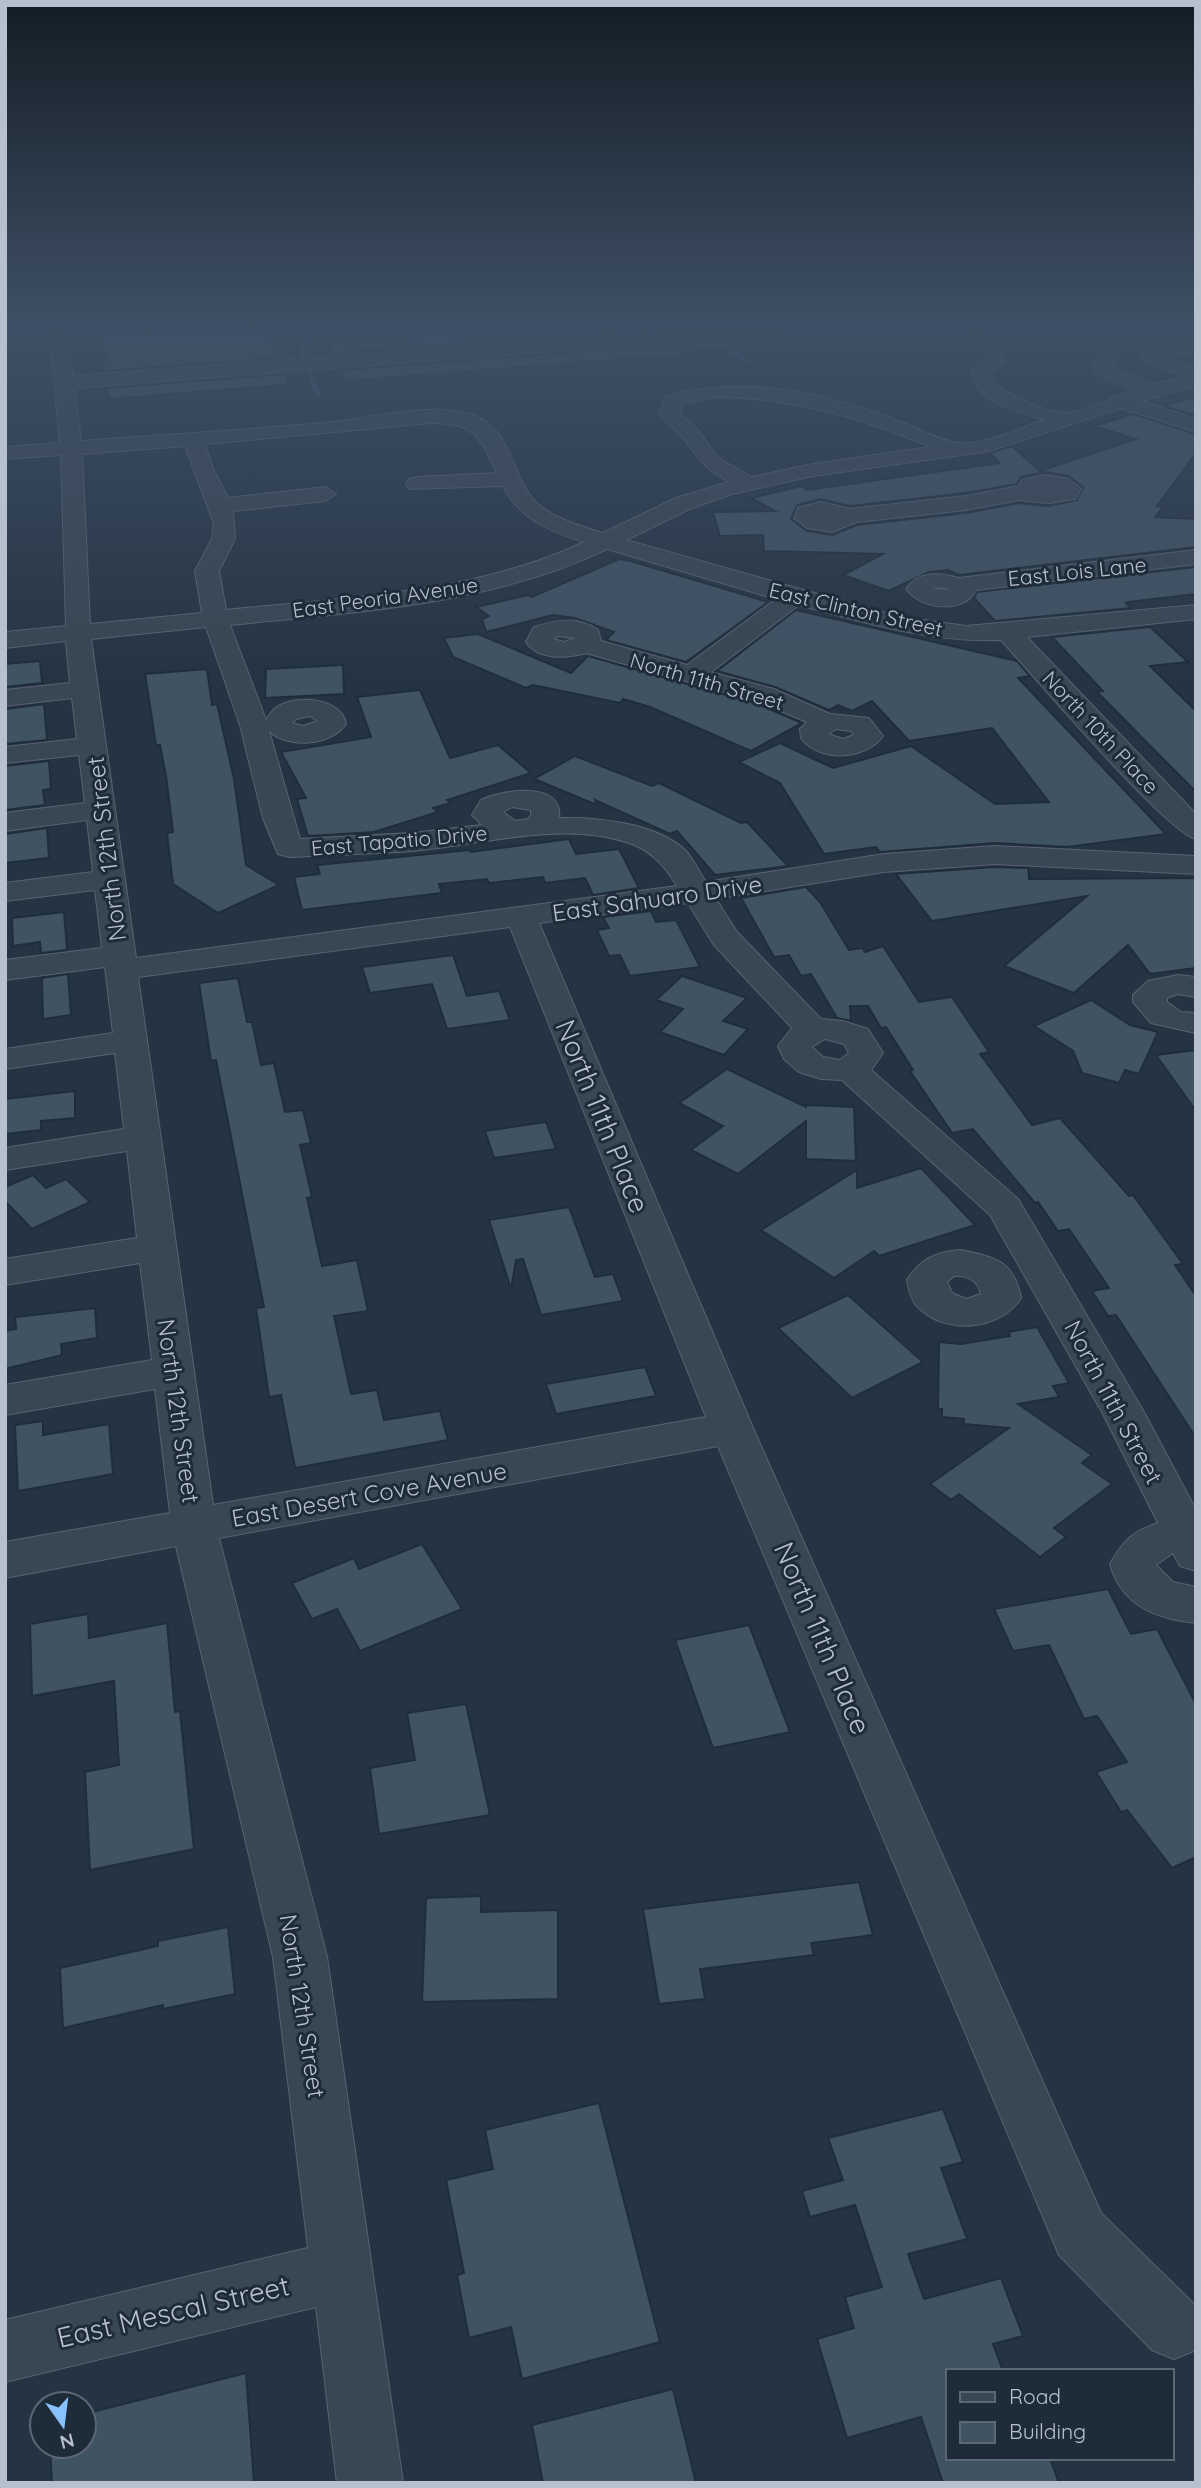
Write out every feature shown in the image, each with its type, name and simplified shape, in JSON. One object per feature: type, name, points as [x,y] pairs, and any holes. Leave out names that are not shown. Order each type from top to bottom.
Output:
[{"type":"street","name":"East Clinton Street","points":[[5,453],[110,444]]},
{"type":"street","points":[[195,444],[202,469],[215,489],[225,533],[209,561],[206,575],[217,617]]},
{"type":"street","name":"East Clinton Street","points":[[496,444],[520,499],[538,515],[606,540],[796,597],[918,627],[966,634],[1008,632],[1196,612]]},
{"type":"street","points":[[695,444],[709,461],[746,483]]},
{"type":"street","points":[[942,444],[957,451]]},
{"type":"street","name":"East Peoria Avenue","points":[[5,640],[378,602],[461,589],[543,567],[684,503],[746,483],[957,451],[985,444]]},
{"type":"street","name":"North 12th Street","points":[[71,447],[78,632],[194,1526],[300,1956],[370,2483]]},
{"type":"street","points":[[877,462],[928,508]]},
{"type":"street","points":[[417,484],[510,479]]},
{"type":"street","points":[[847,516],[928,508],[1031,492]]},
{"type":"street","points":[[219,506],[325,494]]},
{"type":"street","name":"East Lois Lane","points":[[959,585],[1196,557]]},
{"type":"street","points":[[1110,567],[1162,615]]},
{"type":"street","points":[[691,674],[796,597]]},
{"type":"street","name":"East Tapatio Drive","points":[[217,617],[265,725],[278,825],[289,848],[412,842],[523,829],[578,826],[635,834],[674,856],[696,893]]},
{"type":"street","name":"North 10th Place","points":[[1008,632],[1151,787],[1196,830]]},
{"type":"street","name":"North 11th Street","points":[[586,645],[765,695],[813,714],[825,722]]},
{"type":"street","points":[[5,698],[85,689]]},
{"type":"street","points":[[5,755],[93,745]]},
{"type":"street","points":[[5,822],[101,810]]},
{"type":"street","name":"East Sahuaro Drive","points":[[5,970],[120,963],[520,917],[884,863],[995,855],[1196,865]]},
{"type":"street","points":[[5,891],[110,879]]},
{"type":"street","name":"North 11th Street","points":[[696,893],[725,938],[813,1031],[834,1029],[861,1040],[866,1053],[864,1059],[849,1068],[1004,1208],[1043,1270],[1192,1540],[1158,1540],[1145,1547],[1137,1554],[1133,1564],[1134,1573],[1149,1591],[1176,1602],[1196,1605]]},
{"type":"street","name":"North 11th Place","points":[[520,917],[732,1428],[1080,2234],[1174,2328]]},
{"type":"street","points":[[1196,987],[1182,984],[1162,986],[1150,995],[1153,1008],[1170,1019],[1196,1023]]},
{"type":"street","points":[[5,1059],[130,1041]]},
{"type":"street","points":[[5,1159],[142,1137]]},
{"type":"street","points":[[5,1272],[157,1248]]},
{"type":"street","points":[[998,1281],[1043,1270]]},
{"type":"street","points":[[5,1400],[174,1371]]},
{"type":"street","name":"East Desert Cove Avenue","points":[[5,1560],[732,1428]]},
{"type":"street","name":"East Mescal Street","points":[[5,2351],[340,2271]]},
{"type":"building","points":[[1121,444],[1196,444],[1196,453],[1157,506],[1163,507],[1155,517],[1196,519],[1196,547],[959,575],[948,570],[929,572],[889,591],[843,575],[883,554],[764,551],[763,535],[720,536],[713,512],[775,511],[751,498],[801,486],[807,490],[999,463],[990,453],[1012,446],[1040,471]],"holes":[[[1045,472],[1068,476],[1083,487],[1077,500],[1049,506],[1019,503],[966,513],[857,525],[832,535],[807,531],[791,519],[797,505],[820,499],[850,506],[966,493],[1017,484],[1021,477]]]},
{"type":"building","points":[[619,559],[768,602],[686,662],[606,640],[614,632],[575,618],[553,615],[486,632],[482,619],[489,616],[476,607],[528,595],[532,597]]},
{"type":"building","points":[[1196,567],[1196,594],[1126,603],[1131,608],[995,621],[974,598],[977,592]]},
{"type":"building","points":[[796,610],[1017,661],[1030,676],[1018,678],[1166,834],[1067,847],[995,843],[880,852],[876,847],[824,854],[780,783],[739,762],[780,743],[833,768],[911,746],[995,804],[1049,802],[992,728],[909,741],[872,701],[852,711],[838,705],[829,710],[775,687],[717,671]]},
{"type":"building","points":[[1150,627],[1188,662],[1150,666],[1196,711],[1196,792],[1097,692],[1103,691],[1052,637]]},
{"type":"building","points":[[478,634],[571,673],[588,656],[755,703],[802,723],[751,751],[650,707],[623,699],[620,703],[533,685],[526,688],[453,657],[444,638]]},
{"type":"building","points":[[40,661],[42,683],[5,687],[5,664]]},
{"type":"building","points":[[343,665],[344,694],[265,698],[266,669]]},
{"type":"building","points":[[207,669],[212,705],[217,704],[234,779],[246,865],[279,885],[218,913],[173,884],[167,833],[173,832],[166,776],[160,745],[156,745],[145,674]]},
{"type":"building","points":[[420,690],[450,758],[498,745],[531,773],[447,800],[451,803],[433,808],[438,812],[374,832],[308,836],[297,799],[306,798],[281,752],[371,737],[357,697]]},
{"type":"building","points":[[44,704],[47,740],[5,744],[5,709]]},
{"type":"building","points":[[575,756],[652,786],[659,783],[741,823],[747,822],[788,866],[715,875],[677,831],[670,834],[595,800],[597,805],[534,779]]},
{"type":"building","points":[[49,761],[51,789],[43,790],[45,805],[5,810],[5,766]]},
{"type":"building","points":[[47,828],[49,858],[5,863],[5,834]]},
{"type":"building","points":[[569,839],[576,854],[619,849],[639,888],[593,895],[585,878],[545,883],[543,877],[489,883],[487,879],[439,884],[442,893],[302,910],[294,877],[320,874],[317,865],[471,852]]},
{"type":"building","points":[[995,867],[1028,868],[1029,879],[1196,878],[1196,968],[1150,974],[1128,945],[1074,993],[1004,966],[1087,896],[932,921],[896,874]]},
{"type":"building","points":[[806,887],[820,902],[849,950],[862,948],[865,952],[883,946],[919,1002],[952,997],[989,1052],[980,1054],[1032,1125],[1060,1118],[1129,1196],[1133,1195],[1183,1264],[1175,1265],[1196,1296],[1196,1438],[1116,1315],[1108,1316],[1092,1291],[1109,1288],[1069,1229],[1058,1231],[1038,1202],[1035,1203],[973,1129],[952,1133],[910,1071],[913,1070],[886,1027],[881,1028],[868,1006],[850,1006],[851,1021],[837,1018],[811,974],[801,976],[789,955],[774,957],[741,898]]},
{"type":"building","points":[[651,911],[656,922],[676,920],[700,967],[630,976],[620,955],[609,956],[597,930],[609,928],[603,917]]},
{"type":"building","points":[[64,912],[67,950],[41,953],[40,942],[13,946],[12,918]]},
{"type":"building","points":[[453,955],[467,996],[499,991],[510,1020],[447,1029],[432,984],[370,993],[362,967]]},
{"type":"building","points":[[68,974],[71,1015],[43,1019],[42,978]]},
{"type":"building","points":[[682,976],[747,998],[723,1021],[748,1029],[724,1055],[660,1032],[683,1009],[656,1000]]},
{"type":"building","points":[[238,978],[247,1022],[252,1022],[261,1065],[274,1063],[285,1112],[303,1110],[311,1143],[300,1145],[312,1197],[307,1198],[322,1266],[357,1260],[368,1311],[334,1316],[351,1394],[377,1390],[384,1420],[440,1411],[448,1440],[295,1468],[281,1395],[269,1397],[256,1308],[264,1307],[216,1060],[211,1061],[199,983]]},
{"type":"building","points":[[1091,1000],[1130,1025],[1158,1032],[1139,1074],[1125,1070],[1119,1083],[1082,1073],[1073,1051],[1034,1026]]},
{"type":"building","points":[[1196,1050],[1196,1111],[1156,1055]]},
{"type":"building","points":[[727,1069],[806,1107],[854,1107],[856,1161],[806,1159],[806,1121],[738,1174],[691,1150],[723,1126],[679,1103]]},
{"type":"building","points":[[75,1091],[75,1118],[41,1121],[41,1130],[5,1134],[5,1099]]},
{"type":"building","points":[[546,1122],[556,1149],[494,1158],[485,1131]]},
{"type":"building","points":[[921,1168],[975,1225],[879,1256],[874,1251],[834,1278],[761,1230],[857,1170],[857,1188]]},
{"type":"building","points":[[33,1175],[46,1188],[66,1179],[90,1202],[32,1229],[5,1201],[5,1187]]},
{"type":"building","points":[[569,1207],[595,1277],[613,1274],[623,1301],[541,1315],[523,1259],[516,1260],[511,1289],[489,1220]]},
{"type":"building","points":[[848,1295],[923,1362],[852,1398],[778,1328]]},
{"type":"building","points":[[95,1308],[97,1338],[61,1344],[62,1355],[5,1369],[5,1331],[16,1329],[15,1317]]},
{"type":"building","points":[[1037,1327],[1069,1383],[1053,1386],[1059,1397],[1018,1404],[1092,1455],[1082,1463],[1112,1484],[1054,1528],[1066,1537],[1040,1557],[959,1494],[951,1500],[930,1484],[1009,1428],[964,1424],[964,1419],[942,1417],[942,1409],[938,1409],[939,1342],[961,1344],[1010,1336],[1008,1332]]},
{"type":"building","points":[[645,1367],[656,1396],[556,1414],[546,1384]]},
{"type":"building","points":[[43,1421],[43,1435],[109,1424],[113,1474],[18,1491],[15,1425]]},
{"type":"building","points":[[422,1544],[462,1609],[360,1651],[337,1609],[312,1619],[292,1583],[354,1558],[359,1569]]},
{"type":"building","points":[[1108,1589],[1131,1634],[1157,1629],[1196,1704],[1196,1857],[1172,1868],[1127,1810],[1121,1812],[1096,1772],[1127,1762],[1097,1716],[1084,1719],[1049,1645],[1013,1651],[994,1609]]},
{"type":"building","points":[[88,1614],[89,1638],[167,1623],[175,1712],[180,1711],[194,1849],[90,1870],[85,1772],[119,1765],[114,1681],[32,1696],[30,1624]]},
{"type":"building","points":[[749,1625],[790,1732],[713,1748],[675,1640]]},
{"type":"building","points":[[466,1704],[490,1815],[379,1834],[370,1768],[415,1760],[407,1713]]},
{"type":"building","points":[[859,1882],[873,1935],[811,1943],[814,1955],[700,1969],[705,1999],[659,2004],[643,1909]]},
{"type":"building","points":[[481,1896],[481,1912],[558,1910],[558,1999],[422,2002],[426,1898]]},
{"type":"building","points":[[228,1927],[235,1994],[163,2009],[163,2005],[63,2028],[60,1968],[158,1946],[158,1941]]},
{"type":"building","points":[[599,2103],[660,2342],[522,2379],[511,2327],[469,2338],[457,2275],[464,2273],[446,2180],[493,2169],[485,2130]]},
{"type":"building","points":[[943,2109],[963,2162],[941,2168],[967,2239],[908,2254],[924,2299],[1001,2278],[1023,2336],[993,2344],[1002,2369],[946,2369],[946,2460],[1051,2460],[1059,2483],[943,2483],[921,2417],[847,2438],[817,2339],[854,2328],[845,2297],[882,2287],[855,2205],[810,2217],[802,2191],[843,2180],[828,2138]]},
{"type":"building","points":[[246,2373],[254,2483],[52,2483],[51,2460],[98,2460],[98,2410]]},
{"type":"building","points":[[673,2389],[696,2483],[543,2483],[532,2425]]}]
